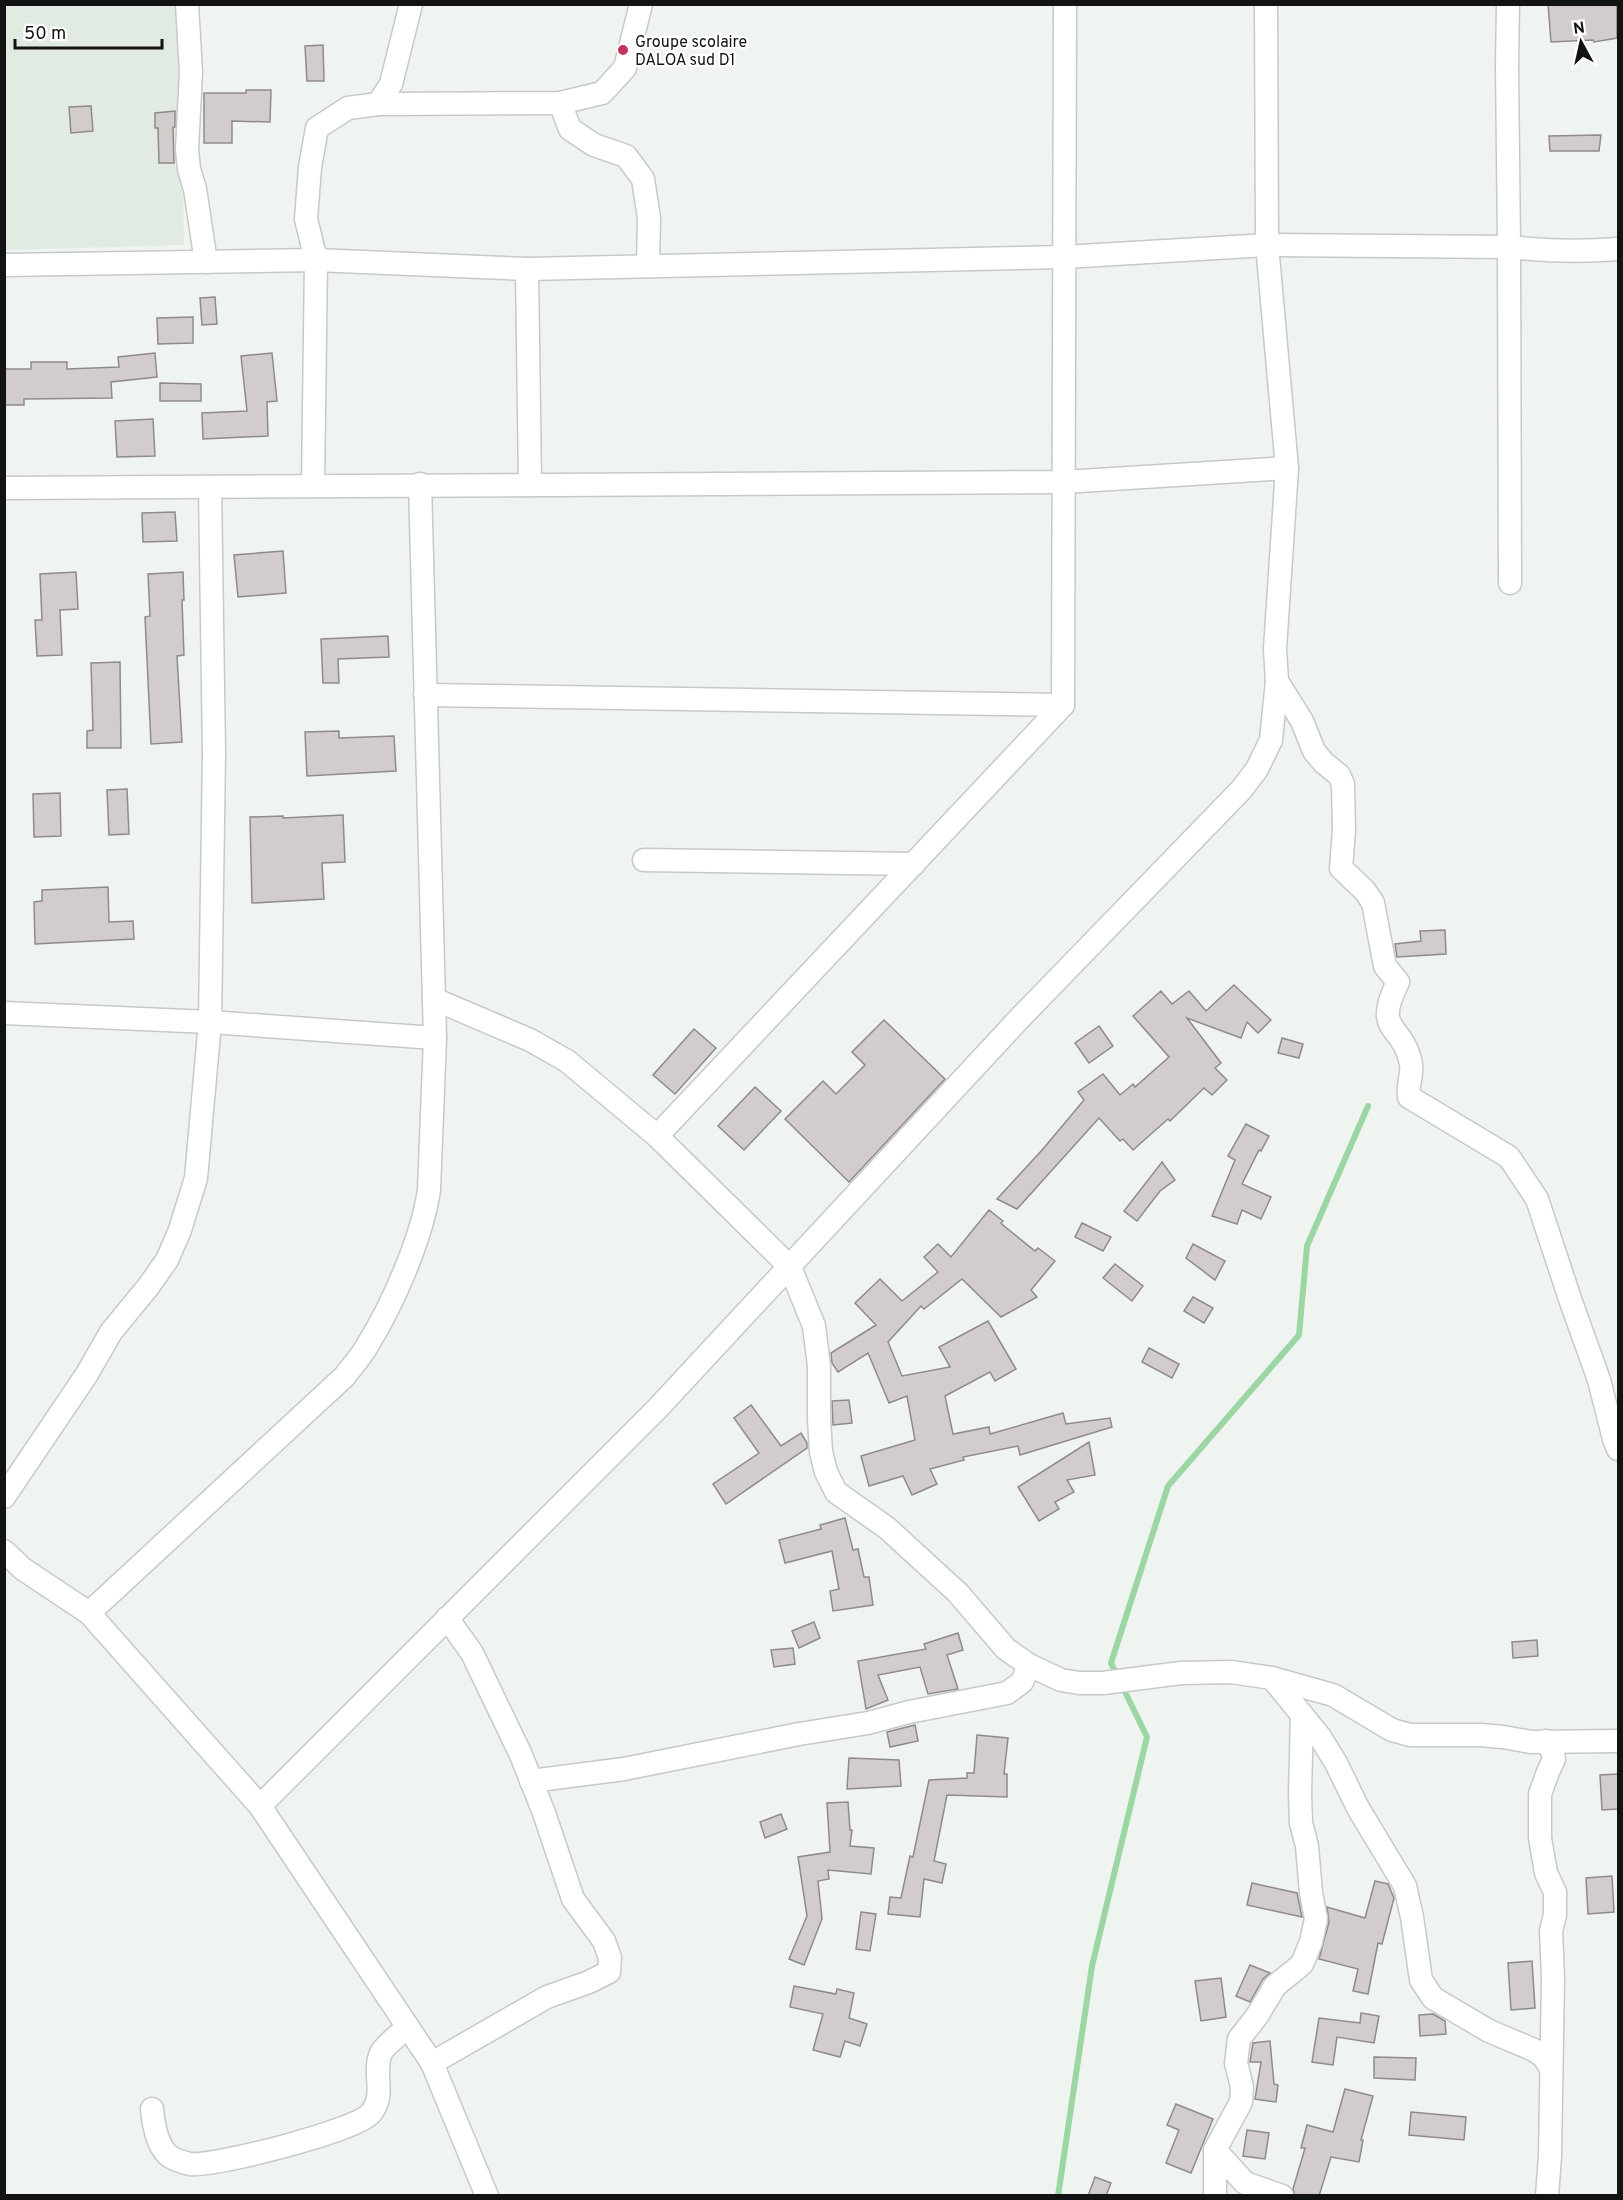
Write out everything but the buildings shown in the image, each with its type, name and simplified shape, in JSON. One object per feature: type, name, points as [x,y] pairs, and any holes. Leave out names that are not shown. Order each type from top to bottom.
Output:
[{"type":"street","points":[[187,4],[191,72],[189,169],[195,189],[206,262]]},
{"type":"street","points":[[378,104],[391,84],[411,4]]},
{"type":"street","points":[[313,485],[316,260],[306,219],[310,167],[317,128],[348,108],[378,104],[560,103],[602,93],[625,68],[641,4]]},
{"type":"street","points":[[657,1136],[1063,705],[1065,4]]},
{"type":"street","points":[[260,1806],[656,1410],[1019,1019],[1241,790],[1257,769],[1271,740],[1277,681],[1275,649],[1287,468],[1267,245],[1266,4]]},
{"type":"street","points":[[1508,4],[1510,583]]},
{"type":"street","points":[[560,103],[570,129],[594,145],[626,156],[643,179],[649,218],[648,266]]},
{"type":"street","points":[[4,265],[316,260],[527,269],[1064,257],[1267,245],[1509,247],[1591,252],[1618,249]]},
{"type":"street","points":[[527,269],[530,484]]},
{"type":"street","points":[[4,488],[1064,482],[1287,468]]},
{"type":"street","points":[[89,1613],[345,1376],[367,1347],[390,1303],[425,1214],[429,1190],[435,1038],[420,484]]},
{"type":"street","points":[[4,1497],[87,1374],[111,1332],[167,1260],[180,1230],[196,1178],[210,1022],[213,753],[210,487]]},
{"type":"street","points":[[1277,681],[1302,721],[1314,751],[1339,776],[1343,784],[1344,830],[1341,868],[1365,891],[1373,903],[1385,966],[1398,982],[1388,1002],[1387,1018],[1395,1034],[1405,1043],[1412,1067],[1407,1085],[1408,1097],[1509,1157],[1537,1199],[1599,1380],[1618,1449]]},
{"type":"street","points":[[425,695],[1063,705]]},
{"type":"street","points":[[644,860],[914,864]]},
{"type":"street","points":[[434,999],[530,1040],[567,1061],[657,1136],[790,1267],[814,1326],[819,1366],[821,1452],[826,1472],[836,1492],[887,1528],[958,1593],[1006,1649],[1029,1665],[1061,1680],[1079,1683],[1103,1683],[1181,1673],[1231,1672],[1272,1678],[1333,1695],[1392,1731],[1410,1734],[1480,1735],[1531,1742],[1618,1741]]},
{"type":"street","points":[[4,1013],[210,1022],[435,1038]]},
{"type":"street","points":[[4,1551],[23,1569],[89,1613],[260,1806],[432,2063],[487,2196]]},
{"type":"street","points":[[432,2063],[546,1997],[589,1982],[609,1972],[610,1958],[604,1941],[573,1899],[531,1781],[472,1653],[447,1618]]},
{"type":"street","points":[[531,1781],[624,1769],[799,1734],[868,1723],[909,1712],[1007,1693],[1022,1682],[1029,1665]]},
{"type":"street","points":[[1272,1678],[1320,1737],[1358,1808],[1405,1886],[1421,1980],[1433,1998],[1489,2031],[1534,2050],[1543,2056],[1550,2067]]},
{"type":"street","points":[[1215,2196],[1215,2150],[1241,2102],[1242,2087],[1236,2063],[1239,2039],[1257,2016],[1275,1986],[1302,1964],[1311,1942],[1316,1919],[1307,1846],[1301,1823],[1302,1715]]},
{"type":"street","points":[[1545,1741],[1552,1750],[1554,1760],[1540,1794],[1540,1838],[1546,1873],[1555,1892],[1555,1915],[1551,1931],[1553,1978],[1550,2156],[1547,2196]]},
{"type":"street","points":[[152,2109],[154,2132],[168,2156],[190,2164],[265,2152],[329,2132],[369,2116],[376,2105],[380,2090],[378,2075],[381,2052],[408,2027]]},
{"type":"street","points":[[1215,2150],[1245,2183],[1282,2196]]},
{"type":"shaded area","points":[[4,5],[179,5],[184,245],[5,250]]},
{"type":"waterway","points":[[1058,2196],[1092,1966],[1147,1737],[1111,1663],[1168,1486],[1299,1335],[1307,1246],[1368,1106]]},
{"type":"place","name":"Groupe scolaire DALOA sud D1","points":[[623,50]]}]
